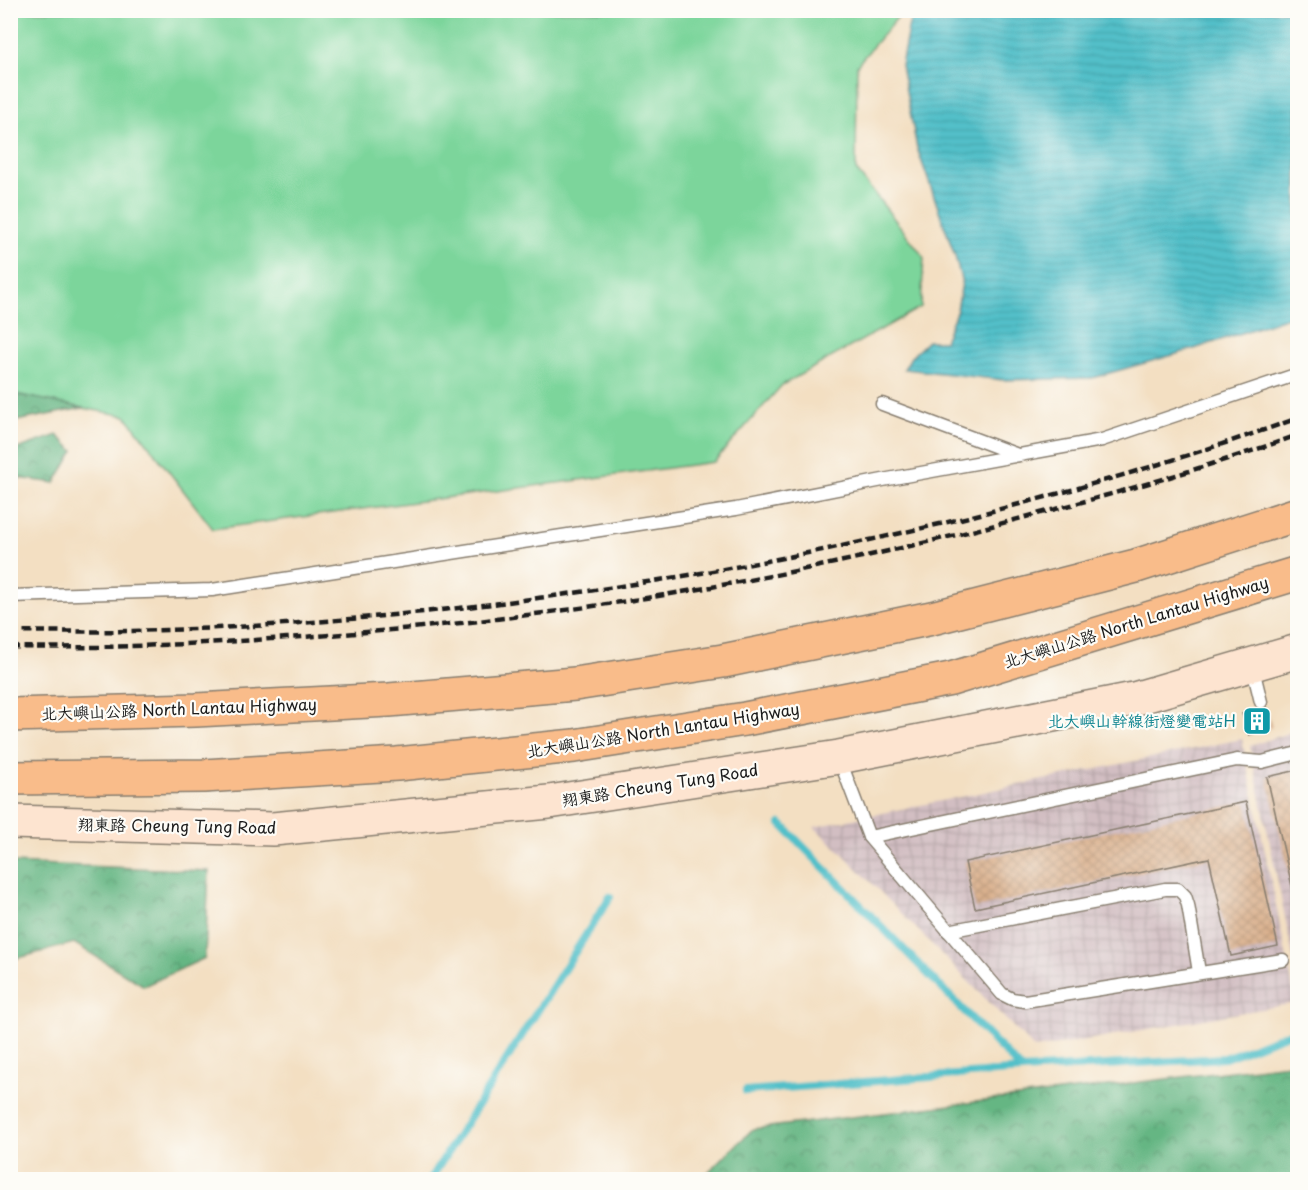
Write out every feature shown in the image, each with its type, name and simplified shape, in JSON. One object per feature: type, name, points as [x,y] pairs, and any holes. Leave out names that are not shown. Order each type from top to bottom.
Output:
[{"type":"highway","name":"北大嶼山公路 North Lantau Highway","points":[[10,715],[196,710],[389,700],[575,684],[723,661],[932,618],[1136,566],[1298,514]]},
{"type":"highway","name":"北大嶼山公路 North Lantau Highway","points":[[10,778],[204,776],[386,765],[574,746],[745,719],[951,679],[1298,573]]},
{"type":"main road","name":"翔東路 Cheung Tung Road","points":[[10,822],[273,830],[549,802],[839,756],[1134,699],[1298,651]]},
{"type":"lane","points":[[10,596],[212,591],[736,509],[1102,440],[1298,374]]},
{"type":"lane","points":[[882,404],[1020,455]]},
{"type":"lane","points":[[1251,664],[1261,702]]},
{"type":"lane","points":[[869,837],[1237,760],[1262,762],[1298,753]]},
{"type":"lane","points":[[839,756],[869,837],[1002,994],[1012,999],[1025,1001],[1283,960]]},
{"type":"lane","points":[[948,931],[1165,889],[1178,889],[1185,896],[1188,905],[1199,972]]},
{"type":"shaded area","points":[[1297,730],[1297,976],[1250,746]]},
{"type":"shaded area","points":[[1242,739],[1296,1003],[1035,1049],[814,827]]},
{"type":"green space","points":[[10,11],[903,11],[857,65],[856,170],[924,257],[921,307],[782,385],[714,462],[213,529],[126,416],[11,395]]},
{"type":"green space","points":[[11,393],[83,408],[11,422]]},
{"type":"green space","points":[[57,435],[74,451],[55,483],[11,477],[11,451]]},
{"type":"green space","points":[[11,863],[209,871],[205,958],[144,986],[74,943],[11,960]]},
{"type":"green space","points":[[1297,1063],[1297,1179],[701,1179],[753,1129]]},
{"type":"water","points":[[918,10],[1297,11],[1297,314],[1194,349],[1092,378],[1003,380],[904,369],[911,357],[928,341],[944,341],[957,310],[962,283],[955,256],[917,148],[901,65],[909,24]]},
{"type":"building","name":"北大嶼山幹線街燈變電站H","points":[[1265,706],[1272,727],[1249,735],[1242,714]]},
{"type":"building","points":[[1298,770],[1298,907],[1297,908],[1267,777]]},
{"type":"building","points":[[1246,802],[1278,946],[1231,956],[1209,858],[975,908],[965,862]]},
{"type":"waterway","points":[[781,824],[1022,1070]]},
{"type":"waterway","points":[[430,1180],[610,897]]},
{"type":"waterway","points":[[746,1091],[1022,1070],[1225,1058],[1298,1030]]},
{"type":"railway","points":[[10,631],[160,630],[385,616],[534,599],[696,574],[870,540],[1043,498],[1214,447],[1298,418]]},
{"type":"railway","points":[[10,647],[183,644],[381,631],[476,621],[663,595],[756,579],[941,539],[1133,488],[1298,435]]},
{"type":"place","name":"北大嶼山幹線街燈變電站H","points":[[1257,721]]}]
